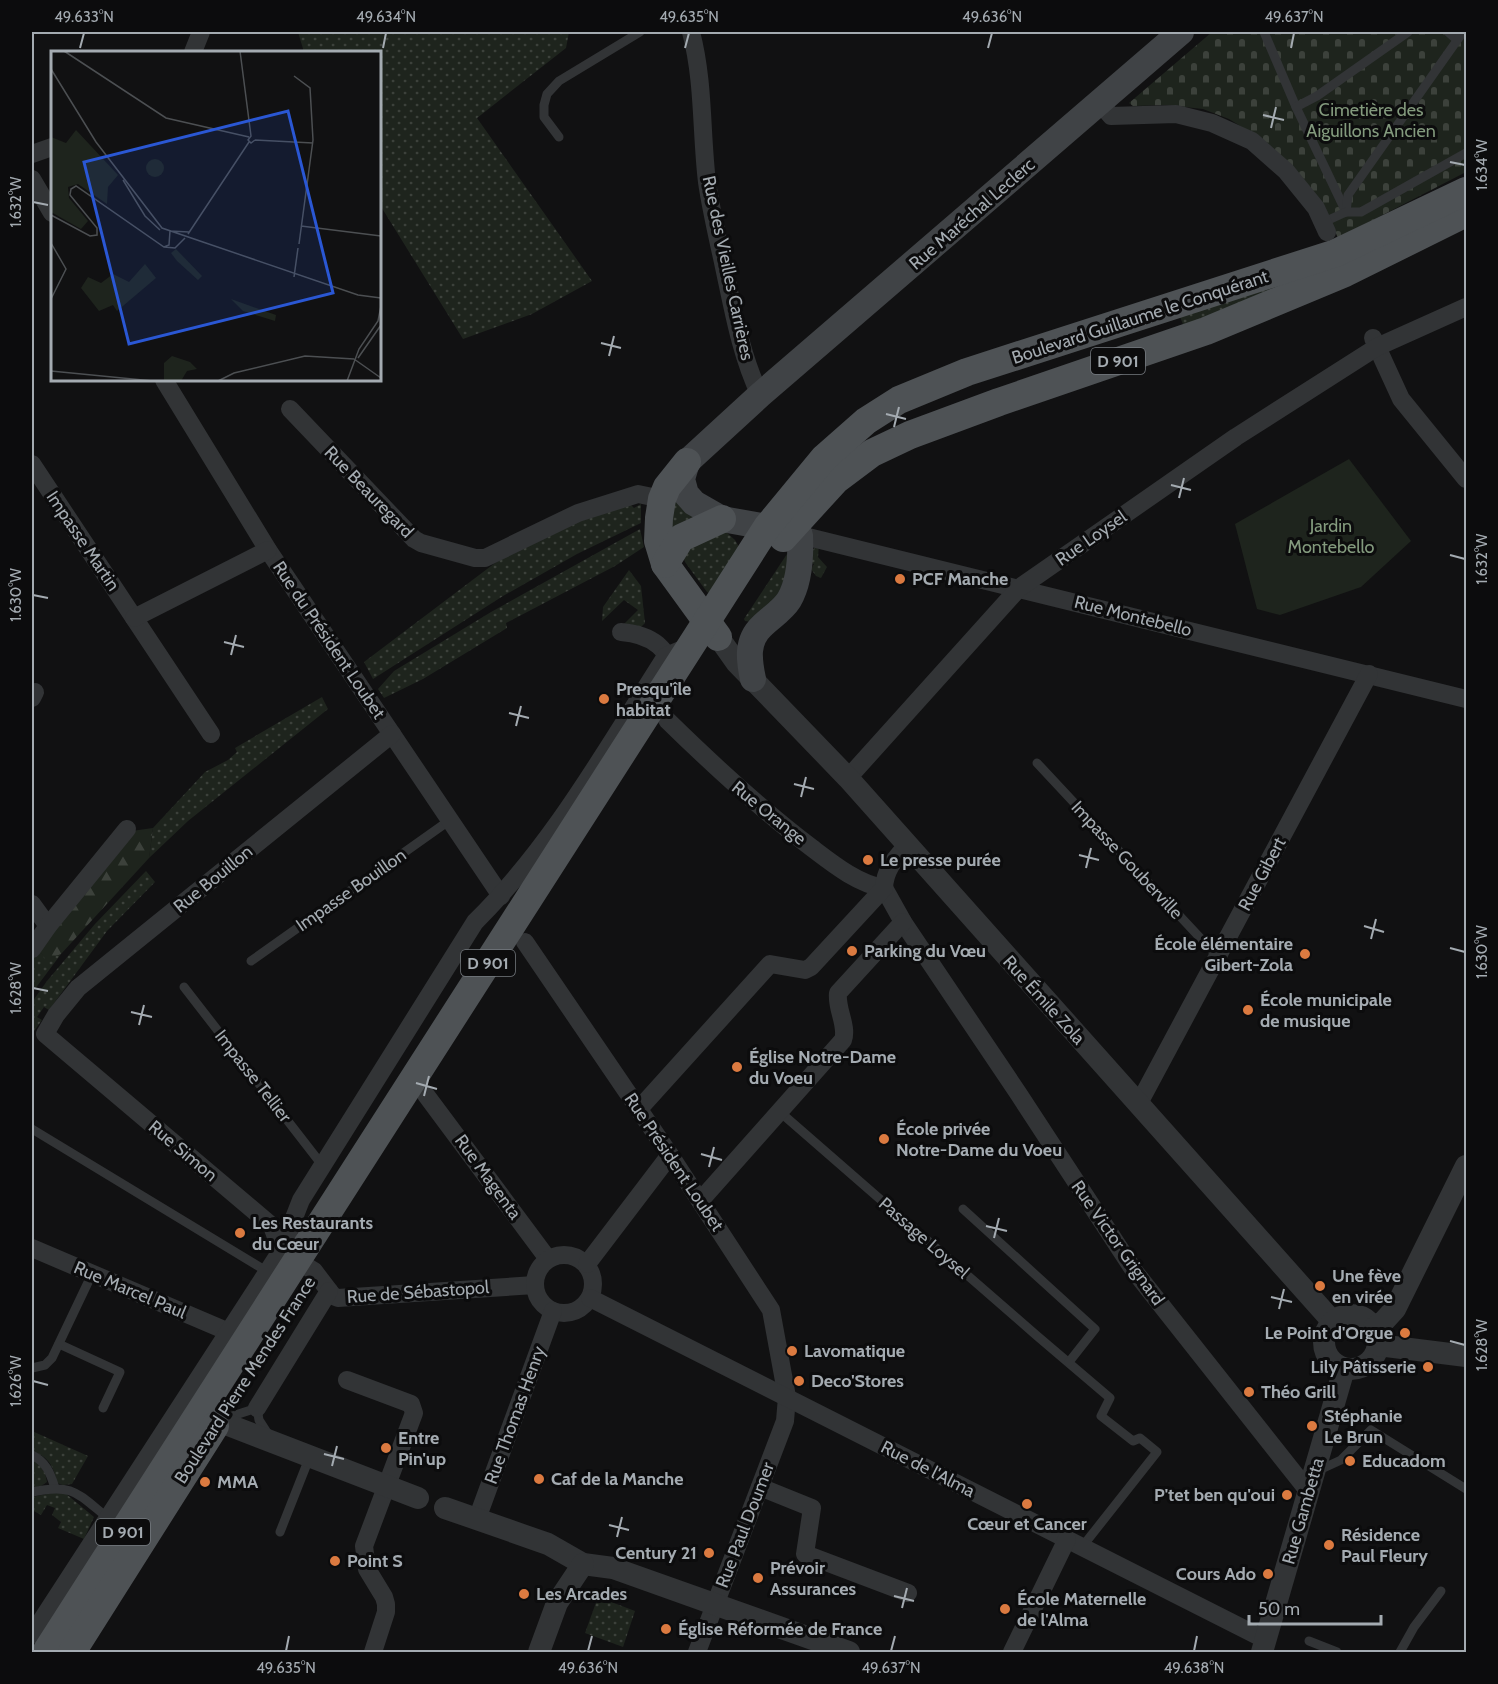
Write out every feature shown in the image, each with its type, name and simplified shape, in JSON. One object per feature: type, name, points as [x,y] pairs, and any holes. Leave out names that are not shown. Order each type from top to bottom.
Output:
[{"type":"main road","name":"Rue Maréchal Leclerc","points":[[760,395],[1181,32]]},
{"type":"main road","name":"Boulevard Guillaume le Conquérant","points":[[824,458],[866,421],[899,400],[967,372],[1336,254],[1467,191]]},
{"type":"main road","name":"Boulevard Guillaume le Conquérant","points":[[785,531],[836,480],[872,453],[910,435],[1206,331],[1345,273],[1467,213]]},
{"type":"main road","points":[[760,395],[687,462],[667,487],[662,499],[658,541],[693,645],[762,626]]},
{"type":"main road","name":"Boulevard Pierre Mendes France","points":[[305,1268],[693,645],[785,531],[824,458]]},
{"type":"main road","points":[[687,462],[682,479],[687,494],[694,503],[722,519],[785,531],[799,567],[790,597],[780,611],[762,626],[754,637],[749,658],[753,680]]},
{"type":"main road","points":[[665,564],[681,538],[722,519]]},
{"type":"main road","name":"Boulevard Pierre Mendes France","points":[[46,1653],[200,1412],[305,1268],[426,1095],[525,942],[666,720],[693,645]]},
{"type":"main road","name":"Boulevard Pierre Mendes France","points":[[72,1653],[200,1412]]},
{"type":"street","points":[[194,51],[201,32]]},
{"type":"street","name":"Rue des Vieilles Carrières","points":[[691,32],[699,68],[707,182],[733,307],[752,379],[760,395]]},
{"type":"street","points":[[1100,103],[1111,116],[1176,114],[1212,123],[1252,141],[1286,171],[1316,208],[1325,227]]},
{"type":"street","points":[[32,154],[51,147]]},
{"type":"street","points":[[32,179],[51,211]]},
{"type":"street","name":"Rue Loysel","points":[[848,778],[1019,588],[1375,342],[1467,307]]},
{"type":"street","points":[[1375,342],[1401,399],[1467,478]]},
{"type":"street","name":"Rue du Président Loubet","points":[[165,381],[268,550],[501,896]]},
{"type":"street","name":"Rue Beauregard","points":[[290,409],[414,539],[475,558],[492,556],[526,537],[586,510],[638,494],[662,499]]},
{"type":"street","name":"Impasse Martin","points":[[32,464],[211,734]]},
{"type":"street","name":"Rue Montebello","points":[[785,531],[1467,699]]},
{"type":"street","points":[[134,618],[268,550]]},
{"type":"street","points":[[621,632],[635,633],[660,647],[693,645]]},
{"type":"street","name":"Rue Émile Zola","points":[[693,645],[731,657],[848,778],[1333,1322]]},
{"type":"street","name":"Boulevard Pierre Mendes France","points":[[32,1635],[108,1518],[200,1412],[229,1332],[268,1272],[305,1268],[301,1200],[475,922],[501,896],[533,858],[693,645]]},
{"type":"street","name":"Rue Gibert","points":[[1138,1105],[1369,675]]},
{"type":"street","name":"Rue Orange","points":[[666,720],[719,771],[778,822],[829,860],[866,883],[884,888]]},
{"type":"street","name":"Rue Bouillon","points":[[45,1034],[56,1015],[78,988],[392,734]]},
{"type":"street","points":[[32,949],[127,829]]},
{"type":"street","points":[[639,1109],[771,964],[805,970],[811,967],[884,888],[889,866],[907,845]]},
{"type":"street","name":"Rue Victor Grignard","points":[[884,888],[903,922],[1135,1272],[1312,1482]]},
{"type":"street","points":[[32,904],[48,926]]},
{"type":"street","points":[[700,1201],[843,1041],[845,1034],[837,1002],[838,993],[903,922]]},
{"type":"street","name":"Rue Président Loubet","points":[[525,942],[670,1155],[771,1310],[787,1397]]},
{"type":"street","name":"Rue Simon","points":[[45,1034],[272,1226],[305,1268]]},
{"type":"street","name":"Rue Magenta","points":[[426,1095],[548,1259]]},
{"type":"street","points":[[586,1264],[670,1155]]},
{"type":"street","points":[[1376,1337],[1384,1321],[1395,1309],[1467,1166]]},
{"type":"street","name":"Rue Marcel Paul","points":[[32,1248],[229,1332]]},
{"type":"street","points":[[564,1254],[580,1258],[586,1264],[592,1271],[594,1280],[591,1298],[578,1310],[561,1313],[553,1311],[540,1300],[535,1285],[536,1275],[548,1259],[564,1254]]},
{"type":"street","points":[[256,1408],[305,1268]]},
{"type":"street","name":"Rue de Sébastopol","points":[[305,1268],[338,1298],[535,1285]]},
{"type":"street","name":"Rue de l'Alma","points":[[591,1298],[1075,1543],[1269,1638]]},
{"type":"street","name":"Rue Thomas Henry","points":[[477,1519],[553,1311]]},
{"type":"street","points":[[1355,1315],[1369,1322],[1376,1337],[1376,1354],[1370,1362],[1354,1370],[1336,1366],[1325,1353],[1324,1336],[1333,1322],[1339,1318],[1355,1315]]},
{"type":"street","points":[[1376,1337],[1467,1356]]},
{"type":"street","name":"Rue Gambetta","points":[[1269,1638],[1344,1369]]},
{"type":"street","points":[[347,1380],[411,1404],[414,1413],[364,1545],[367,1569],[386,1604],[386,1612],[373,1653]]},
{"type":"street","name":"Rue Paul Doumer","points":[[697,1653],[785,1421],[787,1397]]},
{"type":"street","points":[[200,1412],[418,1498]]},
{"type":"street","points":[[760,1487],[812,1508],[805,1554],[908,1593]]},
{"type":"street","points":[[445,1508],[548,1544],[583,1564],[613,1568],[849,1653]]},
{"type":"street","points":[[1020,1650],[1075,1543]]},
{"type":"street","points":[[539,1653],[557,1602],[583,1564]]},
{"type":"lane","points":[[559,137],[544,117],[547,94],[559,81],[640,32]]},
{"type":"lane","points":[[1264,32],[1296,107],[1346,212]]},
{"type":"lane","points":[[1296,107],[1317,96],[1408,32]]},
{"type":"lane","points":[[1448,32],[1457,40]]},
{"type":"lane","points":[[1346,212],[1348,195],[1463,32]]},
{"type":"lane","points":[[1325,227],[1346,212],[1361,212],[1467,153]]},
{"type":"lane","name":"Impasse Gouberville","points":[[1037,763],[1218,957]]},
{"type":"lane","name":"Impasse Bouillon","points":[[251,960],[450,820]]},
{"type":"lane","name":"Impasse Tellier","points":[[184,987],[322,1165]]},
{"type":"lane","name":"Passage Loysel","points":[[780,1112],[1110,1398],[1101,1416],[1133,1441],[1140,1438],[1156,1452],[1075,1543]]},
{"type":"lane","points":[[32,1129],[268,1272]]},
{"type":"lane","points":[[963,1209],[1095,1329],[1069,1362]]},
{"type":"lane","points":[[32,1368],[45,1365],[52,1358],[92,1274]]},
{"type":"lane","points":[[58,1344],[120,1372],[103,1408]]},
{"type":"lane","points":[[200,1412],[256,1408],[259,1420],[275,1442]]},
{"type":"lane","points":[[1312,1482],[1341,1460],[1371,1430],[1466,1489]]},
{"type":"lane","points":[[32,1455],[42,1460],[50,1471],[55,1488]]},
{"type":"lane","points":[[280,1532],[310,1456]]},
{"type":"lane","points":[[32,1492],[64,1488],[76,1493],[108,1518]]},
{"type":"lane","points":[[1400,1653],[1414,1627],[1441,1591]]},
{"type":"lane","points":[[1309,1641],[1337,1653]]},
{"type":"green space","points":[[298,32],[569,32],[566,48],[477,118],[592,281],[532,314],[463,339],[381,207],[381,51],[304,51]]},
{"type":"green space","name":"Cimetière des Aiguillons Ancien","points":[[1212,32],[1466,32],[1466,172],[1338,238],[1325,209],[1258,137],[1229,119],[1203,109],[1167,105],[1133,106],[1129,103]]},
{"type":"green space","points":[[1329,264],[1184,327],[1179,314]]},
{"type":"green space","name":"Jardin Montebello","points":[[1349,459],[1411,541],[1361,587],[1280,615],[1257,609],[1235,524]]},
{"type":"green space","points":[[677,500],[701,512],[672,529],[672,503]]},
{"type":"green space","points":[[630,504],[634,508],[641,504],[641,523],[577,554],[503,596],[373,679],[364,662],[495,563],[553,529]]},
{"type":"green space","points":[[640,529],[644,547],[615,566],[506,623],[507,628],[423,679],[384,698],[378,689],[394,671],[491,612]]},
{"type":"green space","points":[[726,532],[739,547],[711,594],[707,592],[683,556],[685,550]]},
{"type":"green space","points":[[819,544],[818,557],[827,567],[821,578],[816,576],[811,569],[814,564],[810,563],[813,550]]},
{"type":"green space","points":[[789,551],[793,553],[777,600],[752,622],[745,621],[744,619]]},
{"type":"green space","points":[[629,570],[641,586],[645,623],[637,631],[621,627],[638,610],[624,600],[602,621],[603,607]]},
{"type":"green space","points":[[322,697],[328,709],[188,821],[149,858],[153,828],[205,772],[228,760],[237,752],[235,748]]},
{"type":"green space","points":[[153,828],[149,858],[61,954],[46,960],[39,950],[132,831]]},
{"type":"green space","points":[[146,871],[155,882],[107,931],[49,1010],[44,1007],[37,1017],[42,1020],[32,1034],[32,1002],[95,924]]},
{"type":"green space","points":[[39,950],[46,959],[61,954],[32,993],[32,961]]},
{"type":"green space","points":[[32,1431],[88,1456],[72,1484],[57,1483],[50,1463],[43,1456],[32,1451]]},
{"type":"green space","points":[[32,1459],[38,1462],[45,1473],[47,1482],[32,1488]]},
{"type":"green space","points":[[65,1493],[94,1517],[84,1539],[58,1528],[61,1522],[52,1515],[55,1508],[47,1505],[41,1515],[32,1510],[32,1497]]},
{"type":"green space","points":[[598,1597],[635,1611],[623,1647],[585,1633]]},
{"type":"place","name":"PCF Manche","points":[[900,579]]},
{"type":"place","name":"Presqu'île habitat","points":[[604,699]]},
{"type":"place","name":"Le presse purée","points":[[868,860]]},
{"type":"place","name":"Parking du Vœu","points":[[852,951]]},
{"type":"place","name":"École élémentaire Gibert-Zola","points":[[1305,954]]},
{"type":"place","name":"École municipale de musique","points":[[1248,1010]]},
{"type":"place","name":"Église Notre-Dame du Voeu","points":[[737,1067]]},
{"type":"place","name":"École privée Notre-Dame du Voeu","points":[[884,1139]]},
{"type":"place","name":"Les Restaurants du Cœur","points":[[240,1233]]},
{"type":"place","name":"Une fève en virée","points":[[1320,1286]]},
{"type":"place","name":"Le Point d'Orgue","points":[[1405,1333]]},
{"type":"place","name":"Lavomatique","points":[[792,1351]]},
{"type":"place","name":"Lily Pâtisserie","points":[[1428,1367]]},
{"type":"place","name":"Deco'Stores","points":[[799,1381]]},
{"type":"place","name":"Théo Grill","points":[[1249,1392]]},
{"type":"place","name":"Stéphanie Le Brun","points":[[1312,1426]]},
{"type":"place","name":"Entre Pin'up","points":[[386,1448]]},
{"type":"place","name":"Educadom","points":[[1350,1461]]},
{"type":"place","name":"Caf de la Manche","points":[[539,1479]]},
{"type":"place","name":"MMA","points":[[205,1482]]},
{"type":"place","name":"P'tet ben qu'oui","points":[[1287,1495]]},
{"type":"place","name":"Cœur et Cancer","points":[[1027,1504]]},
{"type":"place","name":"Résidence Paul Fleury","points":[[1329,1545]]},
{"type":"place","name":"Century 21","points":[[709,1553]]},
{"type":"place","name":"Point S","points":[[335,1561]]},
{"type":"place","name":"Cours Ado","points":[[1268,1574]]},
{"type":"place","name":"Prévoir Assurances","points":[[758,1578]]},
{"type":"place","name":"Les Arcades","points":[[524,1594]]},
{"type":"place","name":"École Maternelle de l'Alma","points":[[1005,1609]]},
{"type":"place","name":"Église Réformée de France","points":[[666,1629]]}]
